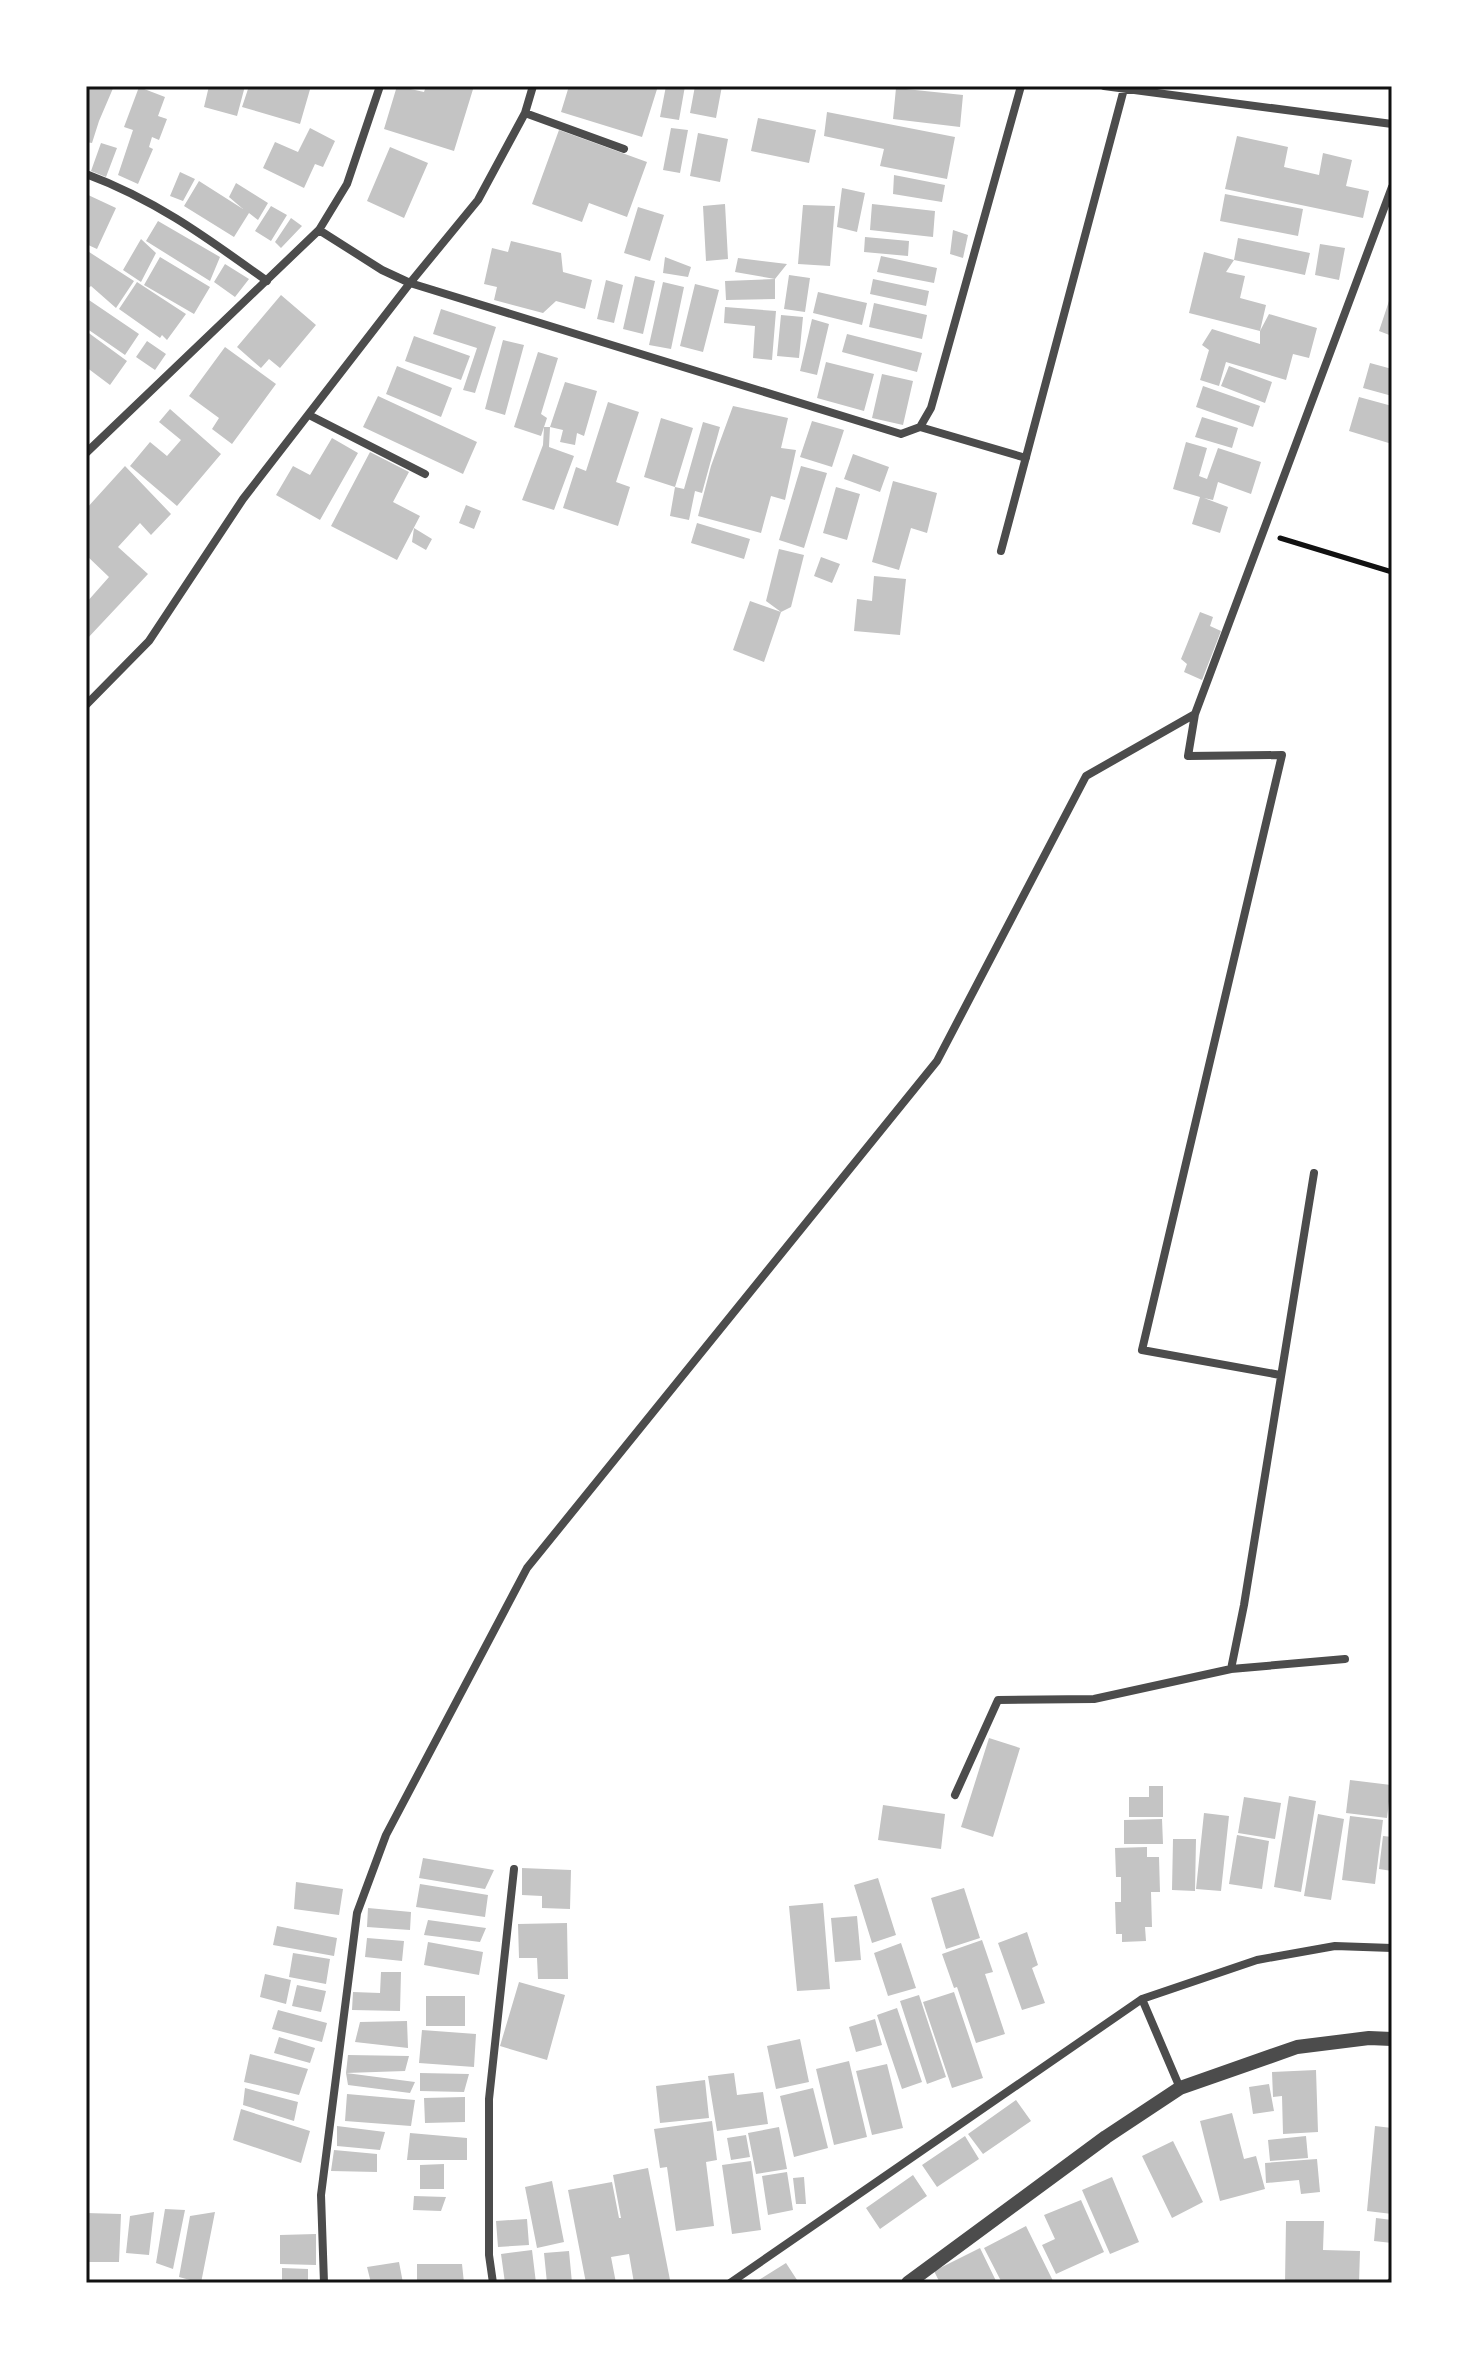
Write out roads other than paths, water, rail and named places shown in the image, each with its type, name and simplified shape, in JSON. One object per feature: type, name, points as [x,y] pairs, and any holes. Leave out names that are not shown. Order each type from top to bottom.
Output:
[{"type":"street","points":[[86,453],[319,230],[347,184],[380,86]]},
{"type":"street","points":[[86,705],[149,641],[243,499],[478,200],[525,113],[533,86]]},
{"type":"street","points":[[920,427],[931,408],[1021,86]]},
{"type":"street","points":[[1104,86],[1392,124]]},
{"type":"street","points":[[1001,551],[1124,89]]},
{"type":"street","points":[[525,113],[624,149]]},
{"type":"street","points":[[86,174],[123,188],[182,220],[267,281]]},
{"type":"street","points":[[1280,1375],[1142,1350],[1282,755],[1188,756],[1195,714],[1392,187]]},
{"type":"street","points":[[319,230],[382,270],[410,283],[884,430],[901,434],[920,427],[1026,458]]},
{"type":"street","points":[[309,415],[425,474]]},
{"type":"street","points":[[324,2283],[321,2195],[357,1913],[386,1835],[527,1568],[937,1061],[1086,776],[1195,714]]},
{"type":"street","points":[[1231,1669],[1314,1173]]},
{"type":"street","points":[[955,1795],[998,1700],[1094,1699],[1231,1669],[1345,1659]]},
{"type":"street","points":[[493,2283],[489,2255],[489,2099],[514,1869]]},
{"type":"street","points":[[730,2283],[1142,1999],[1257,1960],[1335,1946],[1392,1948]]},
{"type":"street","points":[[1142,1999],[1180,2088]]},
{"type":"street","points":[[908,2283],[1106,2137],[1180,2088],[1297,2047],[1369,2038],[1392,2039]]}]
